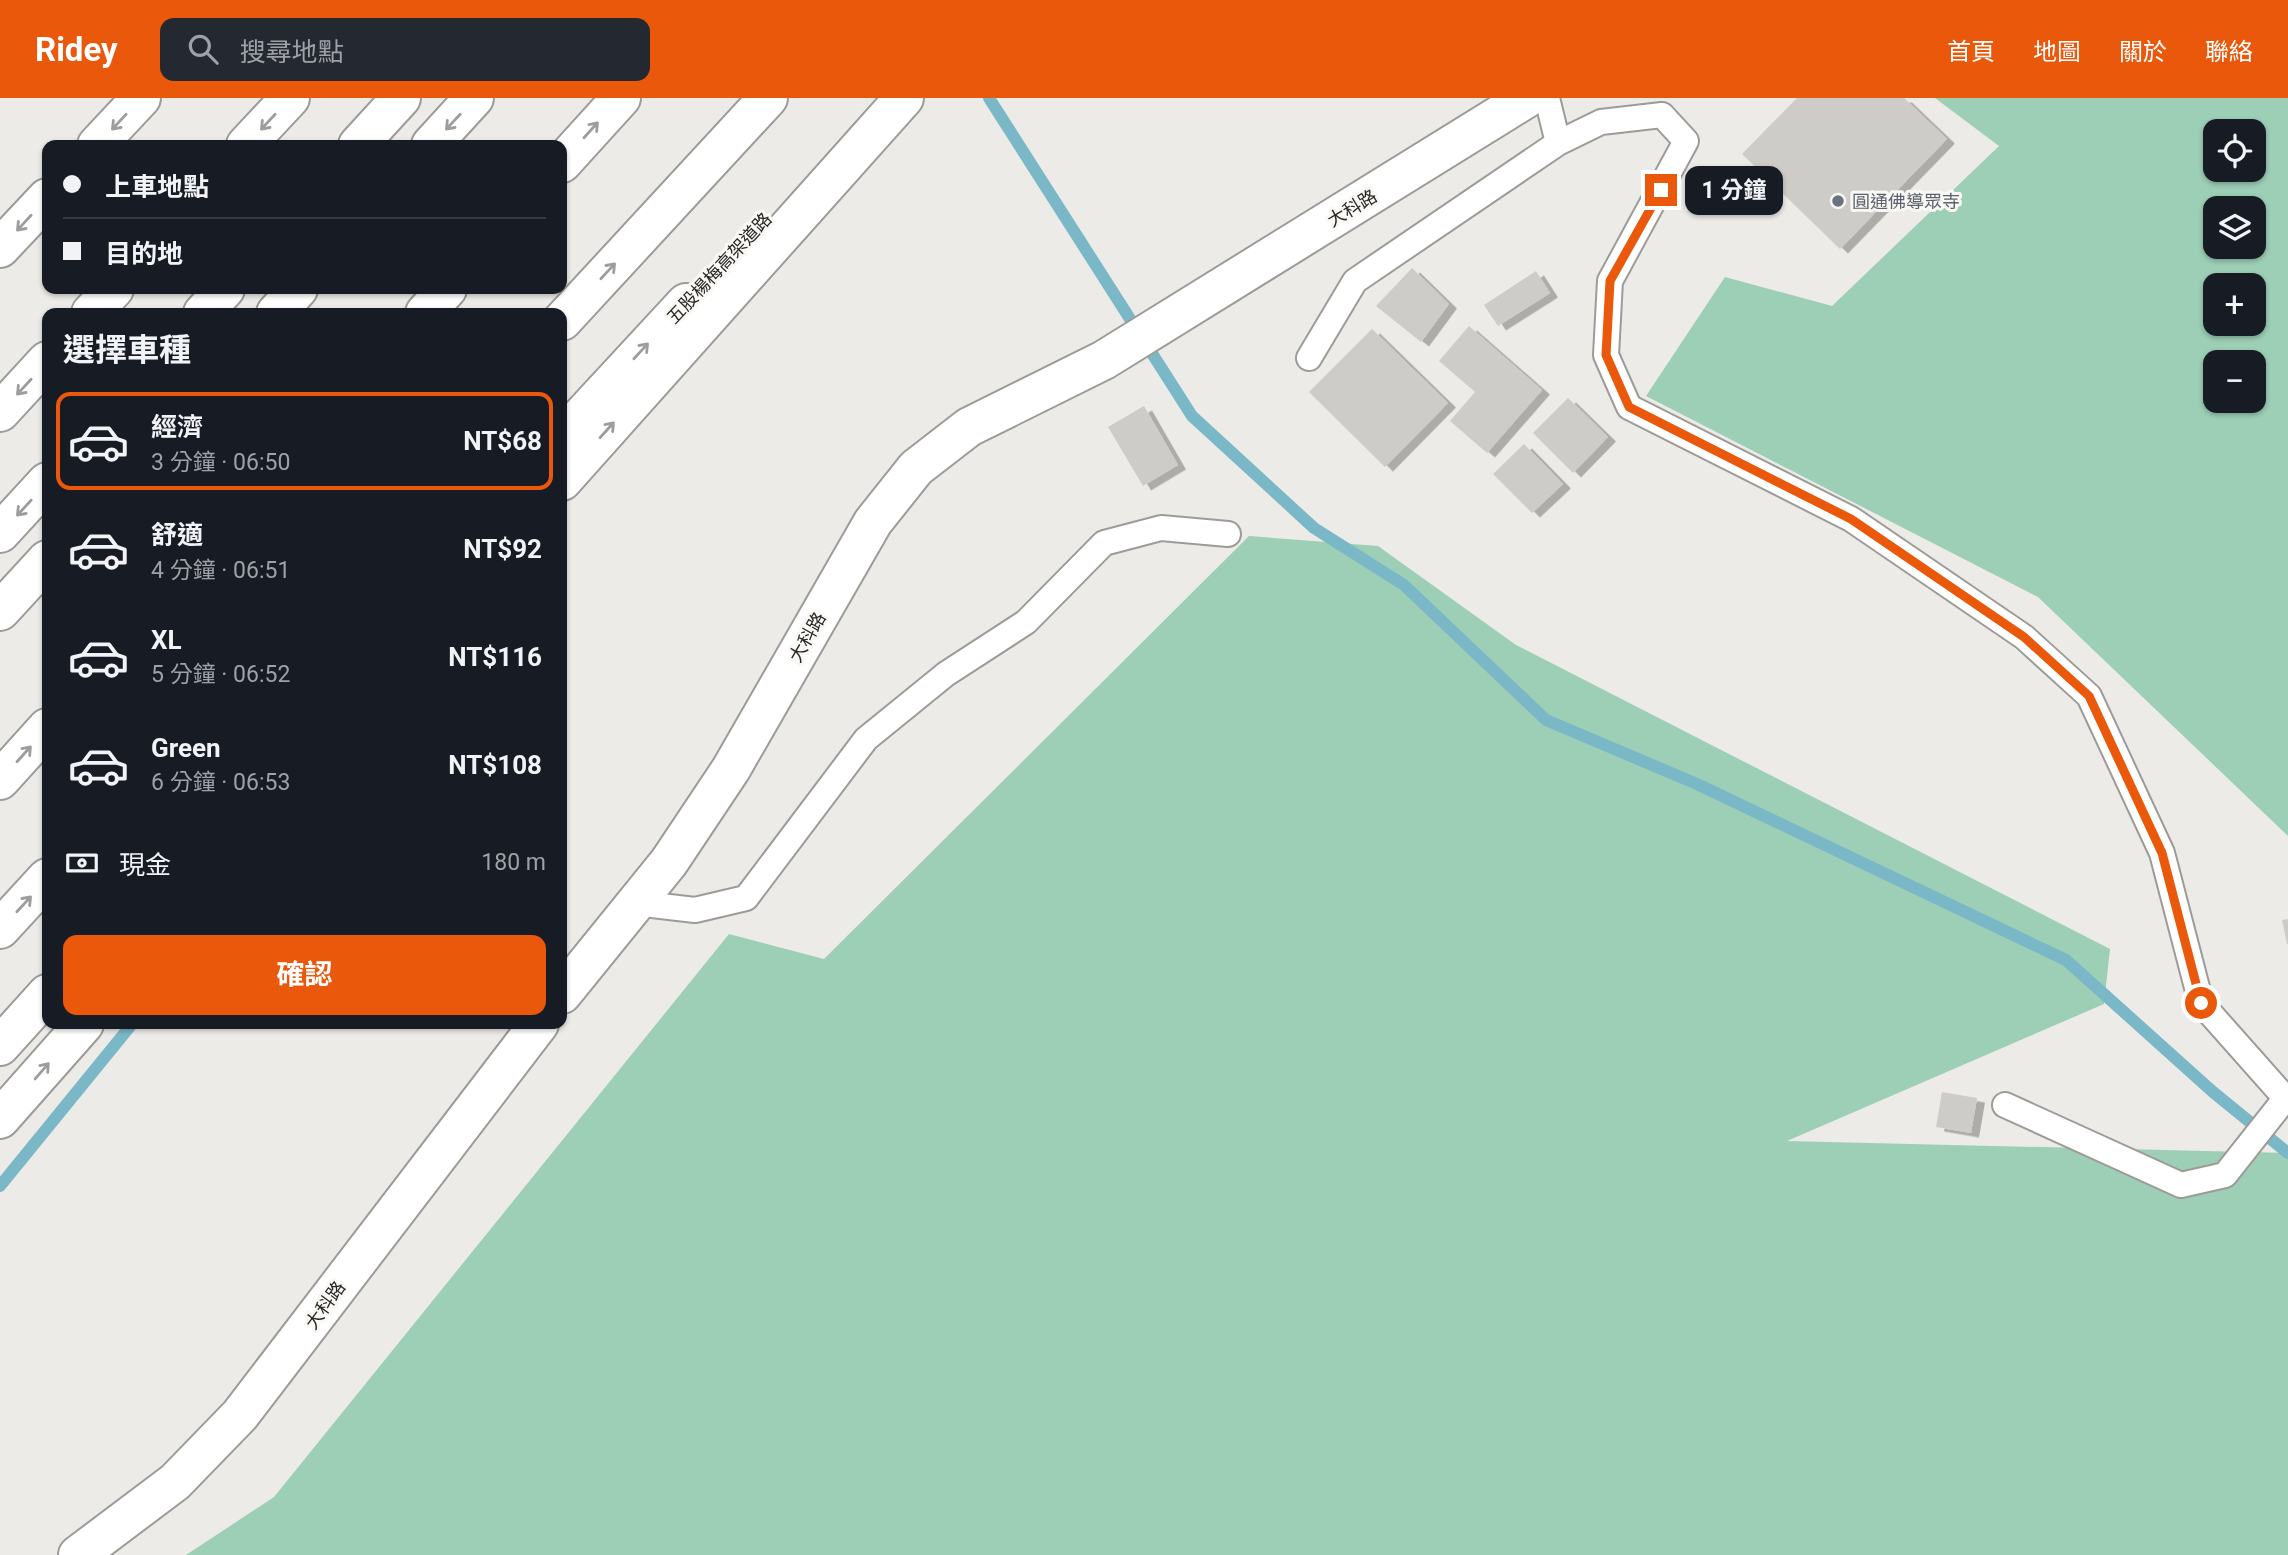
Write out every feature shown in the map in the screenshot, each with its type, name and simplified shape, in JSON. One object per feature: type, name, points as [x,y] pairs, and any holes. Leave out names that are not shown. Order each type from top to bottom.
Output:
[{"type":"main road","points":[[102,140],[141,98]]},
{"type":"main road","points":[[251,140],[290,98]]},
{"type":"main road","points":[[363,140],[401,98]]},
{"type":"main road","points":[[436,140],[474,98]]},
{"type":"main road","points":[[567,157],[621,98]]},
{"type":"main road","points":[[567,316],[768,98]]},
{"type":"main road","name":"五股楊梅高架道路","points":[[567,432],[876,98]]},
{"type":"main road","points":[[567,475],[904,98]]},
{"type":"main road","name":"大科路","points":[[567,988],[669,862],[731,769],[873,522],[916,468],[969,427],[1117,352],[1527,98]]},
{"type":"main road","points":[[0,248],[42,203]]},
{"type":"main road","points":[[96,308],[109,294]]},
{"type":"main road","points":[[208,308],[220,294]]},
{"type":"main road","points":[[280,308],[293,294]]},
{"type":"main road","points":[[430,308],[442,294]]},
{"type":"main road","points":[[0,412],[42,366]]},
{"type":"main road","points":[[0,533],[42,487]]},
{"type":"main road","points":[[0,611],[42,565]]},
{"type":"main road","points":[[0,780],[42,734]]},
{"type":"main road","points":[[0,929],[42,883]]},
{"type":"main road","points":[[0,1046],[42,1000]]},
{"type":"main road","points":[[0,1119],[80,1029]]},
{"type":"main road","name":"大科路","points":[[78,1555],[175,1482],[240,1415],[535,1029]]},
{"type":"lane","points":[[1546,98],[1558,143]]},
{"type":"lane","points":[[1308,358],[1355,281],[1558,143],[1601,122],[1662,115],[1686,141],[1610,281],[1606,355],[1629,407],[1851,519],[2024,637],[2089,696],[2162,853],[2201,1003],[2284,1103],[2225,1175],[2181,1185],[2005,1105]]},
{"type":"lane","points":[[635,903],[695,911],[746,898],[866,738],[946,674],[1026,622],[1104,543],[1161,528],[1228,534]]},
{"type":"green space","points":[[1935,98],[2288,98],[2288,836],[2038,597],[1646,396],[1725,277],[1832,306],[1999,146]]},
{"type":"green space","points":[[1249,536],[1378,546],[1516,645],[2110,949],[2104,1004],[1787,1141],[2288,1153],[2288,1555],[186,1555],[274,1497],[729,934],[824,959]]},
{"type":"building","name":"圓通佛導眾寺","points":[[1797,98],[1904,98],[1947,139],[1840,249],[1742,154]]},
{"type":"building","points":[[1412,268],[1449,304],[1421,342],[1376,306]]},
{"type":"building","points":[[1536,271],[1550,293],[1498,326],[1484,305]]},
{"type":"building","points":[[1469,326],[1542,390],[1487,453],[1450,421],[1475,392],[1439,361]]},
{"type":"building","points":[[1372,329],[1448,403],[1385,467],[1309,392]]},
{"type":"building","points":[[1568,398],[1608,437],[1573,473],[1533,433]]},
{"type":"building","points":[[1144,406],[1178,465],[1143,486],[1108,427]]},
{"type":"building","points":[[1524,444],[1563,484],[1532,513],[1493,474]]},
{"type":"building","points":[[2288,919],[2288,944],[2287,944],[2282,920]]},
{"type":"building","points":[[1942,1092],[1977,1098],[1971,1133],[1936,1127]]},
{"type":"waterway","points":[[989,98],[1192,416],[1314,528],[1404,585],[1546,720],[1697,784],[2066,960],[2213,1092],[2288,1153]]},
{"type":"waterway","points":[[0,1186],[128,1029]]},
{"type":"place","name":"圓通佛導眾寺","points":[[1838,201]]},
{"type":"route","points":[[1661,190],[1610,281],[1606,355],[1629,407],[1851,519],[2024,637],[2089,696],[2162,853],[2201,1003]]}]
